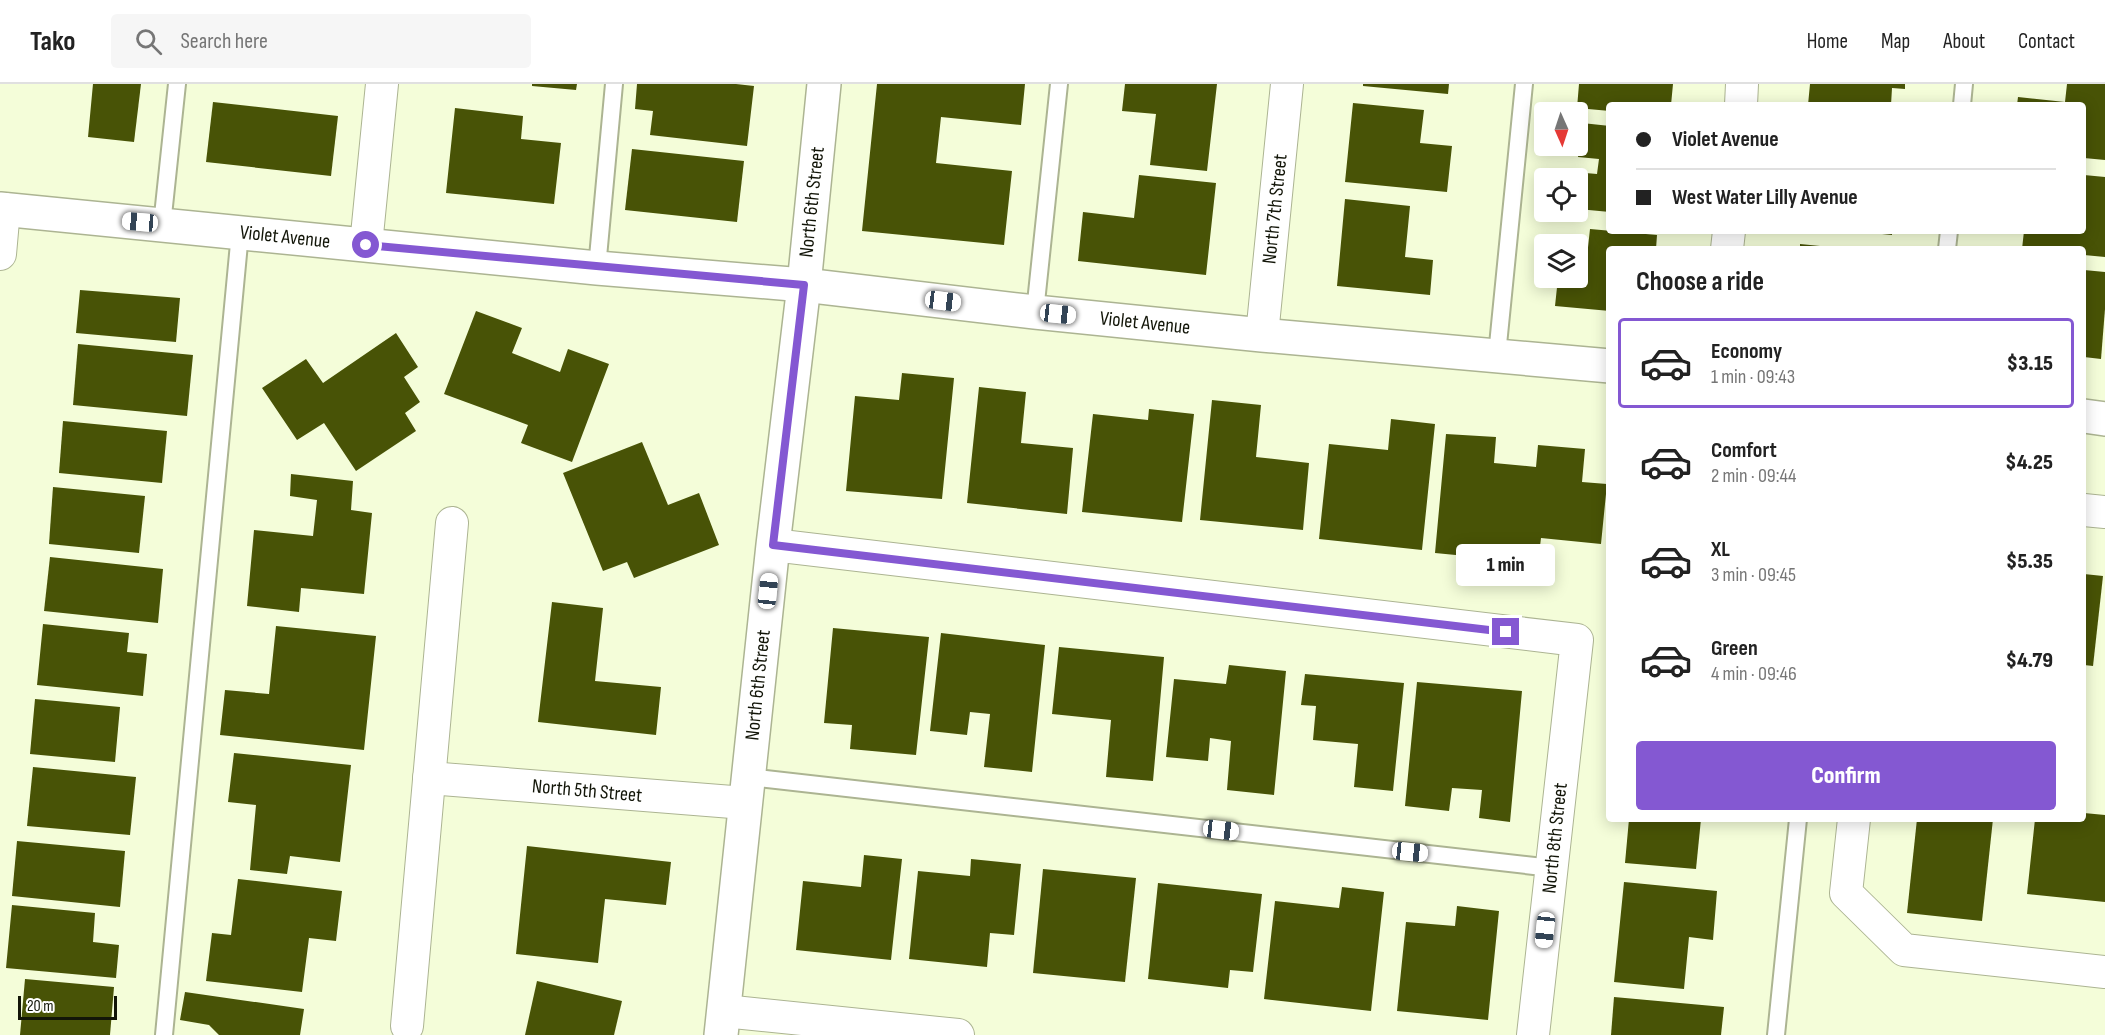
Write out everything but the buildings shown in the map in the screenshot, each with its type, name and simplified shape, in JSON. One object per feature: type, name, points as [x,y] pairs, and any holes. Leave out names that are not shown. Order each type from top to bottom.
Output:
[{"type":"street","points":[[366,245],[382,84]]},
{"type":"street","name":"North 6th Street","points":[[723,1023],[824,84]]},
{"type":"street","name":"North 7th Street","points":[[1262,335],[1287,84]]},
{"type":"street","points":[[1740,102],[1743,84]]},
{"type":"street","name":"Violet Avenue","points":[[2,209],[597,268],[804,285],[1262,335],[1606,366]]},
{"type":"street","points":[[0,254],[2,209]]},
{"type":"street","points":[[2086,416],[2105,419]]},
{"type":"street","points":[[2086,510],[2105,512]]},
{"type":"street","points":[[407,1026],[452,523]]},
{"type":"street","name":"North 8th Street","points":[[773,545],[1577,640],[1533,1035]]},
{"type":"street","name":"North 5th Street","points":[[429,778],[747,790]]},
{"type":"street","points":[[1854,822],[1846,893],[1904,950],[2105,972]]},
{"type":"street","points":[[723,1023],[958,1035]]},
{"type":"lane","points":[[162,225],[177,84]]},
{"type":"lane","points":[[597,268],[614,84]]},
{"type":"lane","points":[[1035,312],[1059,84]]},
{"type":"lane","points":[[1497,355],[1524,84]]},
{"type":"lane","points":[[1962,102],[1964,84]]},
{"type":"lane","points":[[164,1035],[240,233]]},
{"type":"lane","points":[[747,790],[1552,868]]},
{"type":"lane","points":[[1776,1035],[1798,822]]},
{"type":"route","points":[[366,245],[597,268],[804,285],[773,545],[1506,632]]}]
